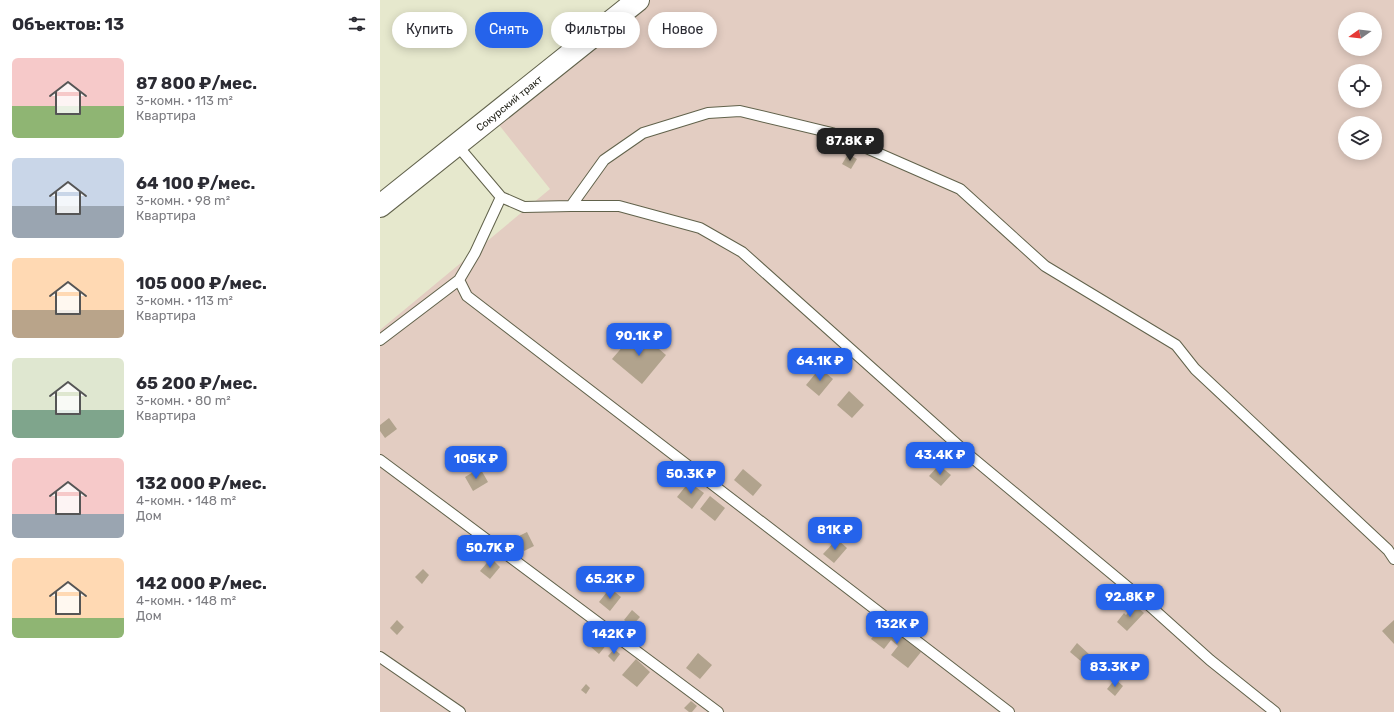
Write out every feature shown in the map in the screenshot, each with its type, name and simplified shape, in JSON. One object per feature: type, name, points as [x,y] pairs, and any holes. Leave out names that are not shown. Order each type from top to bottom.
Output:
[{"type":"street","name":"Сокурский тракт","points":[[380,206],[638,0]]},
{"type":"lane","points":[[571,206],[604,160],[643,133],[708,112],[740,111],[832,133],[960,189],[1045,266],[1176,344],[1195,370],[1382,545],[1394,559]]},
{"type":"lane","points":[[457,145],[501,197],[524,207],[619,206],[700,228],[742,252],[969,455],[1141,598],[1210,660],[1275,712]]},
{"type":"lane","points":[[380,340],[459,280],[475,253],[501,197]]},
{"type":"lane","points":[[459,280],[467,296],[1009,712]]},
{"type":"lane","points":[[380,460],[718,712]]},
{"type":"lane","points":[[380,657],[460,712]]},
{"type":"shaded area","points":[[638,0],[1394,0],[1394,712],[380,712],[380,330],[550,189],[492,116],[578,48],[640,48],[640,12],[623,12]]},
{"type":"building","points":[[848,154],[857,159],[851,169],[842,164]]},
{"type":"building","points":[[637,330],[666,355],[642,384],[612,359]]},
{"type":"building","points":[[820,368],[833,379],[819,396],[806,385]]},
{"type":"building","points":[[849,391],[864,405],[852,418],[837,405]]},
{"type":"building","points":[[389,418],[397,429],[385,438],[380,431],[380,425]]},
{"type":"building","points":[[939,465],[951,475],[941,486],[929,476]]},
{"type":"building","points":[[480,468],[488,482],[473,491],[465,477]]},
{"type":"building","points":[[743,469],[762,485],[753,496],[734,480]]},
{"type":"building","points":[[689,482],[704,493],[692,509],[677,497]]},
{"type":"building","points":[[710,496],[725,508],[715,521],[700,509]]},
{"type":"building","points":[[527,532],[534,546],[524,551],[517,537]]},
{"type":"building","points":[[837,539],[847,548],[834,563],[823,554]]},
{"type":"building","points":[[491,558],[500,567],[490,579],[480,571]]},
{"type":"building","points":[[423,569],[429,575],[422,584],[415,577]]},
{"type":"building","points":[[610,588],[621,597],[610,611],[599,602]]},
{"type":"building","points":[[1135,605],[1144,613],[1127,631],[1117,622],[1124,613],[1126,615]]},
{"type":"building","points":[[632,610],[640,617],[632,626],[624,620]]},
{"type":"building","points":[[397,620],[404,627],[397,635],[390,628]]},
{"type":"building","points":[[1394,620],[1394,644],[1382,631]]},
{"type":"building","points":[[884,623],[921,652],[908,668],[891,655],[898,646],[891,640],[884,649],[871,639]]},
{"type":"building","points":[[599,638],[607,644],[599,654],[591,647]]},
{"type":"building","points":[[1077,643],[1090,655],[1083,663],[1070,652]]},
{"type":"building","points":[[614,649],[620,654],[614,662],[608,656]]},
{"type":"building","points":[[698,653],[712,665],[700,679],[686,668]]},
{"type":"building","points":[[636,659],[650,672],[637,687],[622,675]]},
{"type":"building","points":[[1115,679],[1123,686],[1115,696],[1107,689]]},
{"type":"building","points":[[586,684],[590,688],[586,694],[581,690]]},
{"type":"building","points":[[691,701],[697,706],[692,712],[689,712],[684,708]]}]
